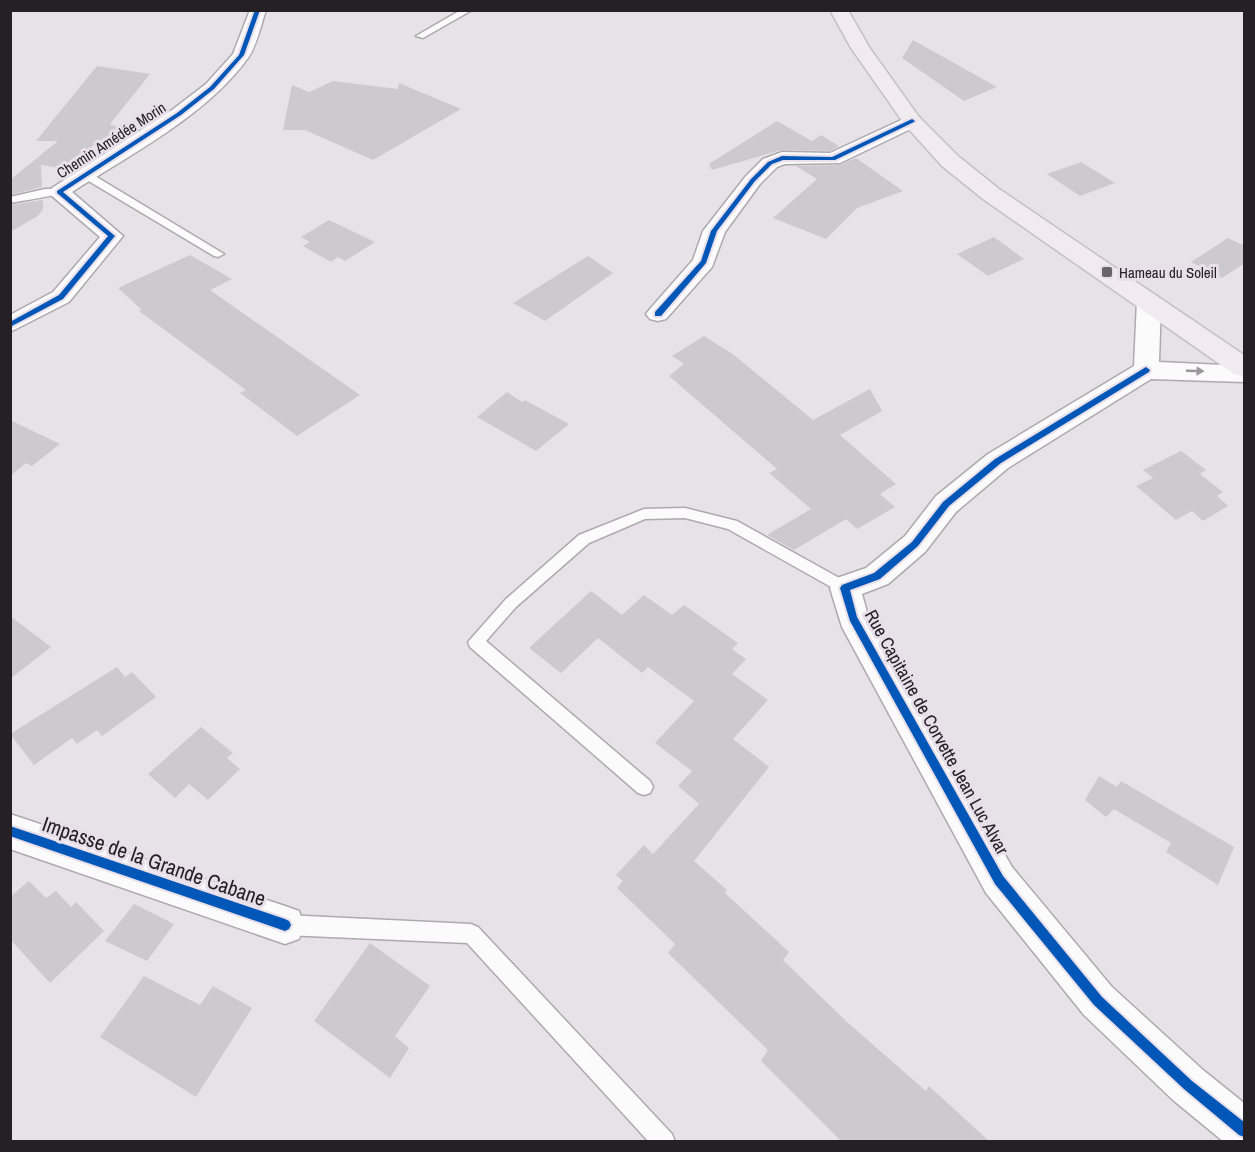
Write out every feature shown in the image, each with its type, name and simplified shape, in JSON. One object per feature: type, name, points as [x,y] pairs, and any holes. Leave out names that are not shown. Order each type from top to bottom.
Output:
[{"type":"main road","points":[[839,10],[860,48],[912,121],[950,161],[991,194],[1245,368]]},
{"type":"main road","points":[[850,10],[853,18],[917,108],[970,164],[992,182],[1245,353]]},
{"type":"street","name":"Chemin Amédée Morin","points":[[10,325],[61,297],[112,236],[59,192],[179,114],[212,88],[242,56],[258,10]]},
{"type":"street","points":[[658,314],[704,262],[714,231],[753,180],[770,163],[782,159],[833,159],[912,121]]},
{"type":"street","points":[[1146,370],[1149,301]]},
{"type":"street","points":[[845,588],[877,576],[915,544],[946,504],[998,461],[1146,370],[1245,374]]},
{"type":"street","name":"Rue Capitaine de Corvette Jean Luc Alvar","points":[[845,588],[853,618],[999,880],[1098,1001],[1188,1085],[1245,1130]]},
{"type":"street","name":"Impasse de la Grande Cabane","points":[[10,831],[285,926]]},
{"type":"lane","points":[[420,36],[468,10]]},
{"type":"lane","points":[[86,175],[218,254]]},
{"type":"lane","points":[[10,200],[45,192],[59,192]]},
{"type":"lane","points":[[644,787],[476,642],[511,603],[584,539],[644,514],[685,513],[732,525],[845,588]]},
{"type":"lane","points":[[285,926],[471,934],[664,1142]]},
{"type":"building","points":[[913,40],[997,87],[964,101],[902,58]]},
{"type":"building","points":[[97,66],[150,74],[110,124],[133,133],[118,142],[96,142],[72,170],[41,165],[42,187],[10,195],[10,180],[58,141],[36,141]]},
{"type":"building","points":[[333,81],[398,89],[399,83],[461,109],[373,160],[305,130],[283,130],[292,85],[309,92]]},
{"type":"building","points":[[777,121],[812,141],[821,135],[839,146],[830,151],[781,150],[712,170],[709,164]]},
{"type":"building","points":[[856,158],[903,191],[857,208],[826,239],[773,218],[817,179],[796,166],[840,165]]},
{"type":"building","points":[[1081,162],[1115,183],[1080,196],[1047,174]]},
{"type":"building","points":[[43,200],[43,209],[38,216],[10,232],[10,205]]},
{"type":"building","points":[[329,220],[375,242],[345,261],[338,257],[331,262],[303,246],[310,242],[301,237]]},
{"type":"building","points":[[994,237],[1024,259],[988,276],[957,254]]},
{"type":"building","points":[[1228,238],[1245,246],[1245,263],[1222,278],[1191,262]]},
{"type":"building","points":[[190,255],[232,279],[210,290],[360,395],[297,436],[240,393],[246,390],[139,311],[142,310],[118,288]]},
{"type":"building","points":[[588,256],[613,273],[545,321],[513,303]]},
{"type":"building","points":[[704,336],[734,355],[813,420],[870,389],[882,411],[840,435],[896,484],[880,494],[895,507],[857,529],[846,519],[794,550],[767,535],[811,509],[769,473],[777,469],[669,376],[684,364],[672,356]]},
{"type":"building","points":[[507,392],[522,402],[525,400],[569,424],[536,451],[477,417]]},
{"type":"building","points":[[10,420],[60,444],[32,466],[26,463],[10,476]]},
{"type":"building","points":[[1181,451],[1206,470],[1200,474],[1223,492],[1217,496],[1228,506],[1203,521],[1192,511],[1176,520],[1136,486],[1153,478],[1143,470]]},
{"type":"building","points":[[591,591],[622,615],[644,595],[672,615],[684,605],[738,643],[732,649],[746,659],[732,674],[768,700],[733,739],[769,767],[694,861],[727,890],[725,893],[789,952],[783,960],[847,1022],[926,1091],[929,1086],[990,1142],[842,1142],[761,1061],[768,1050],[668,953],[675,944],[617,888],[623,881],[616,875],[644,845],[653,854],[699,804],[678,786],[692,771],[655,743],[694,701],[648,667],[642,673],[598,638],[561,673],[529,648]]},
{"type":"building","points":[[10,616],[51,647],[10,679]]},
{"type":"building","points":[[117,667],[125,677],[132,672],[156,697],[102,736],[97,730],[77,744],[72,738],[34,765],[10,734]]},
{"type":"building","points":[[201,727],[233,753],[227,758],[240,769],[208,800],[189,784],[175,798],[148,774]]},
{"type":"building","points":[[1099,776],[1117,787],[1121,781],[1234,847],[1218,885],[1166,852],[1171,843],[1114,809],[1106,817],[1085,800]]},
{"type":"building","points":[[29,881],[46,898],[56,891],[71,907],[76,902],[104,931],[50,983],[10,939],[10,897]]},
{"type":"building","points":[[134,904],[174,924],[147,961],[105,941]]},
{"type":"building","points":[[370,943],[430,986],[395,1036],[409,1048],[390,1078],[314,1021]]},
{"type":"building","points":[[144,976],[200,1005],[213,986],[252,1008],[196,1097],[100,1037]]},
{"type":"cycle path","points":[[10,325],[61,297],[112,236],[59,192],[179,114],[212,88],[241,55],[258,10]]},
{"type":"cycle path","points":[[658,314],[704,262],[714,231],[753,180],[770,163],[782,158],[833,159],[912,121]]},
{"type":"cycle path","points":[[1146,370],[998,461],[946,504],[915,544],[877,576],[845,588],[853,618],[999,880],[1098,1001],[1188,1085],[1244,1130]]},
{"type":"cycle path","points":[[10,831],[285,925]]},
{"type":"place","name":"Hameau du Soleil","points":[[1107,272]]}]
